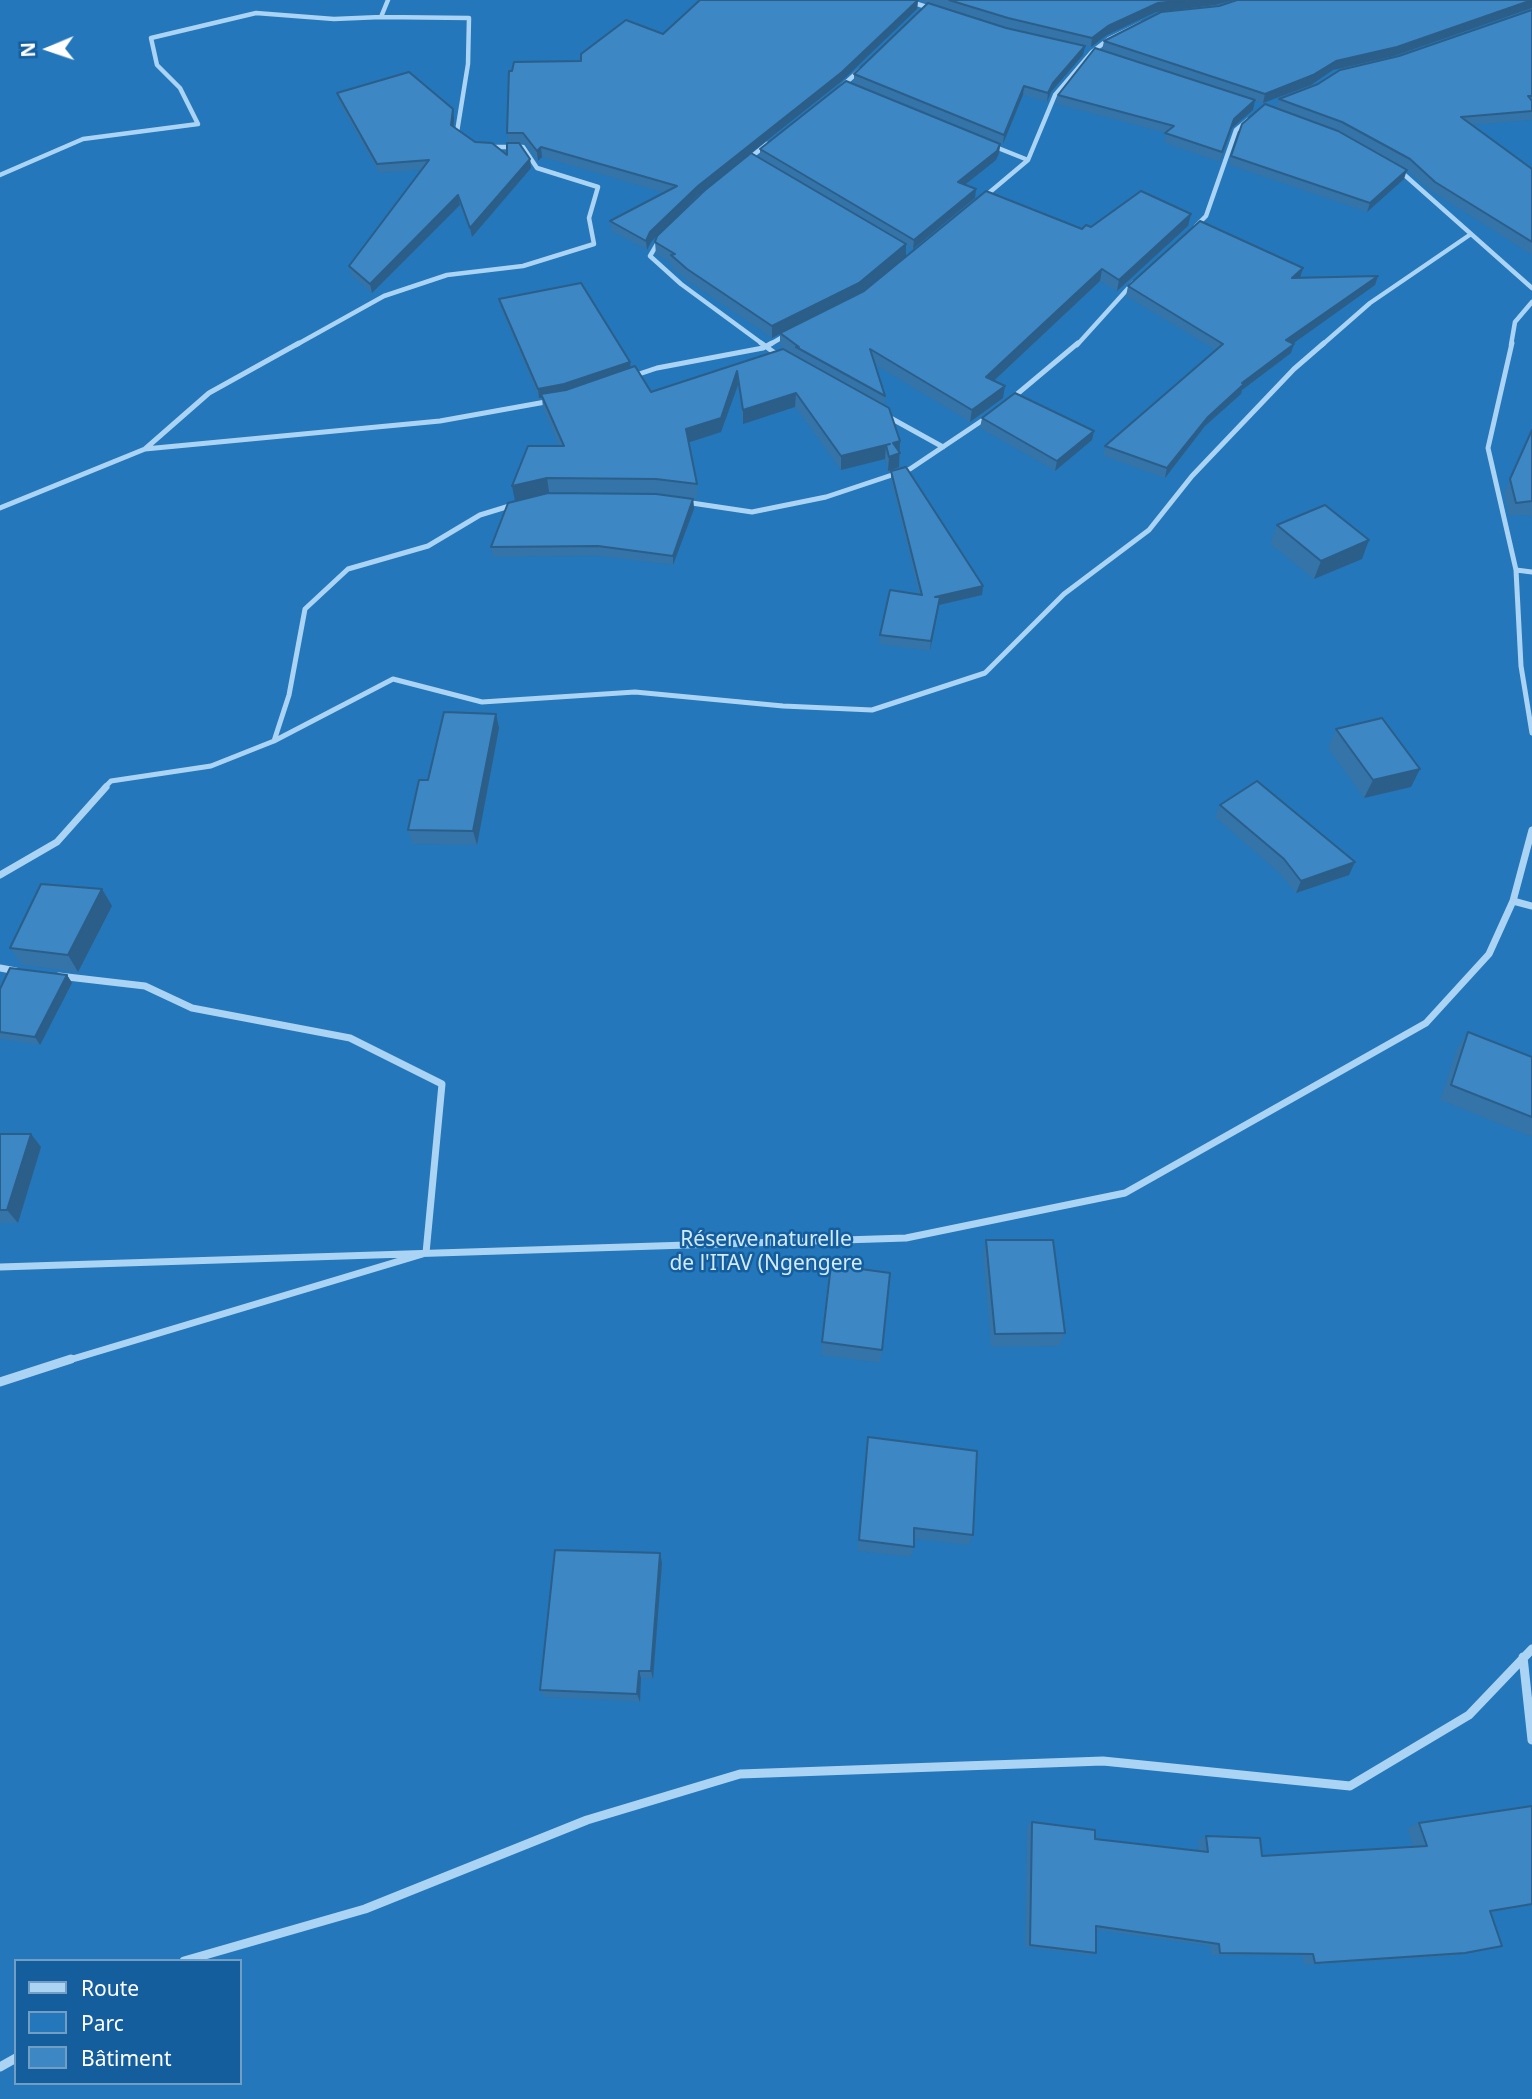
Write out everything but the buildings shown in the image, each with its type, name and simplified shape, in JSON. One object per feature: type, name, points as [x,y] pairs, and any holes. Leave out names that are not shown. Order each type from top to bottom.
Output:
[{"type":"street","points":[[382,17],[388,0]]},
{"type":"street","points":[[905,0],[940,11]]},
{"type":"street","points":[[917,15],[926,6]]},
{"type":"street","points":[[0,175],[83,139],[198,124],[180,88],[157,65],[151,38],[256,13],[334,19],[470,18],[468,64],[457,132],[468,139]]},
{"type":"street","points":[[976,203],[1028,160],[1055,95],[1092,52],[1130,27],[1149,21]]},
{"type":"street","points":[[1080,49],[1105,56]]},
{"type":"street","points":[[834,93],[863,67]]},
{"type":"street","points":[[845,85],[857,90]]},
{"type":"street","points":[[1186,235],[1206,216],[1236,130],[1253,116]]},
{"type":"street","points":[[741,165],[771,142]]},
{"type":"street","points":[[992,145],[1028,160]]},
{"type":"street","points":[[0,508],[72,481],[145,449],[209,393],[384,296],[447,275],[523,265],[594,244],[589,218],[598,187],[537,168],[523,148],[479,147]]},
{"type":"street","points":[[749,158],[761,165]]},
{"type":"street","points":[[1393,167],[1404,173],[1532,288]]},
{"type":"street","points":[[0,875],[57,842],[111,781],[211,766],[274,741],[393,679],[482,702],[635,692],[783,706],[872,710],[985,673],[1064,594],[1149,530],[1192,476],[1294,369],[1370,303],[1471,234]]},
{"type":"street","points":[[662,238],[654,245],[650,256],[681,284],[764,348],[786,360]]},
{"type":"street","points":[[1003,405],[1073,349],[1137,280]]},
{"type":"street","points":[[1532,302],[1515,322],[1505,382],[1488,448],[1516,570],[1521,666],[1532,733]]},
{"type":"street","points":[[631,377],[657,368],[764,348],[795,329]]},
{"type":"street","points":[[145,449],[440,421],[554,401]]},
{"type":"street","points":[[876,410],[943,447]]},
{"type":"street","points":[[671,500],[752,512],[826,497],[910,469],[993,414]]},
{"type":"street","points":[[274,741],[289,695],[305,608],[348,569],[428,546],[480,515],[528,502]]},
{"type":"street","points":[[1516,570],[1532,572]]},
{"type":"street","points":[[0,1267],[906,1238],[1125,1193],[1426,1023],[1489,954],[1513,901],[1532,830]]},
{"type":"street","points":[[1513,901],[1532,906]]},
{"type":"street","points":[[0,968],[27,972]]},
{"type":"street","points":[[54,975],[145,986],[192,1008],[350,1038],[442,1084],[426,1253]]},
{"type":"street","points":[[0,1382],[169,1328],[426,1253]]},
{"type":"street","points":[[191,1959],[365,1909],[587,1820],[740,1774],[1103,1760],[1350,1786],[1469,1715],[1532,1649]]},
{"type":"street","points":[[1523,1657],[1532,1740]]},
{"type":"green space","name":"Réserve naturelle de l'ITAV (Ngengere","points":[[0,0],[1532,0],[1532,2099],[0,2099]]}]
